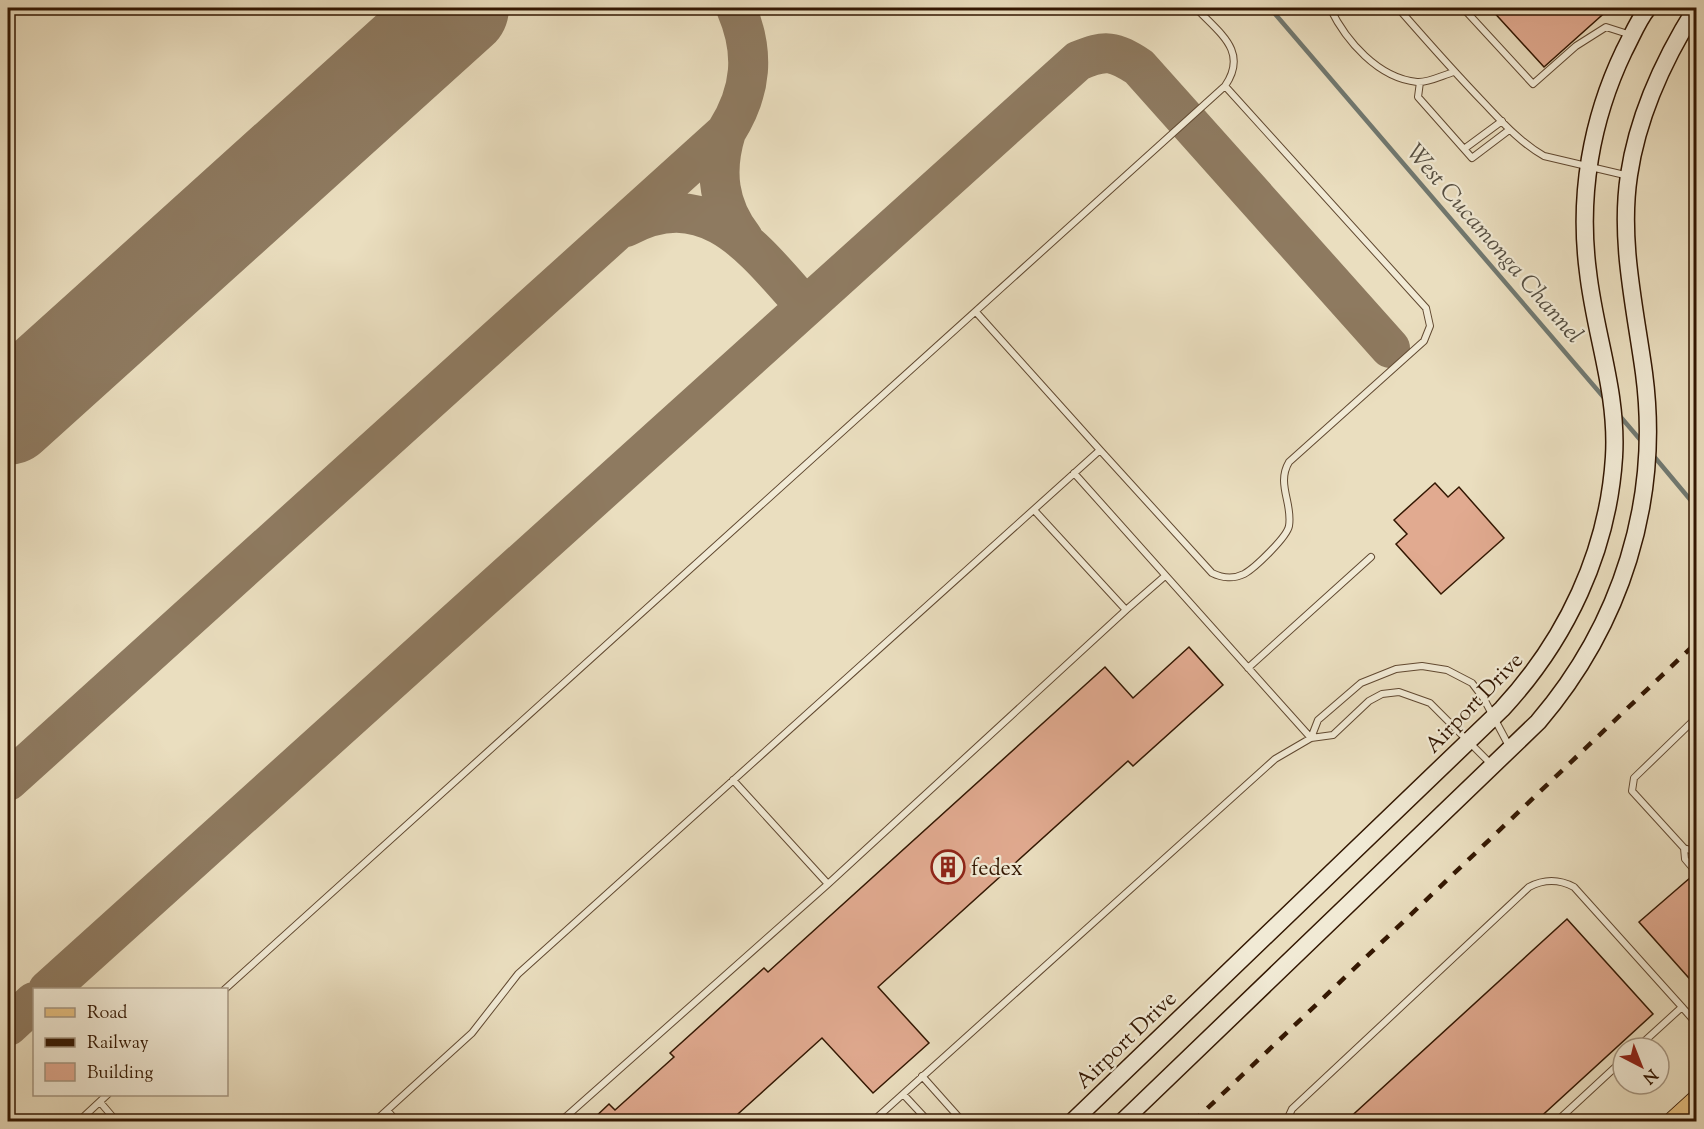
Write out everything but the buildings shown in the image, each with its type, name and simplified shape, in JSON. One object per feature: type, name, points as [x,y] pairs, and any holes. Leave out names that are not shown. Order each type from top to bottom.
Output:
[{"type":"main road","name":"Airport Drive","points":[[1072,1122],[1494,717],[1542,661],[1573,609],[1596,556],[1608,502],[1614,456],[1610,385],[1588,274],[1585,234],[1587,167],[1610,85],[1632,35],[1648,8]]},
{"type":"main road","points":[[1122,1122],[1511,749],[1563,692],[1595,643],[1614,603],[1637,534],[1646,467],[1648,430],[1644,374],[1626,236],[1629,176],[1648,101],[1669,53],[1696,8]]},
{"type":"main road","points":[[1673,1122],[1696,1101]]},
{"type":"lane","points":[[226,988],[1225,86],[1235,68],[1233,51],[1196,8]]},
{"type":"lane","points":[[1330,8],[1339,26],[1367,57],[1384,70],[1420,82],[1454,72]]},
{"type":"lane","points":[[1398,8],[1509,130],[1545,156],[1629,176]]},
{"type":"lane","points":[[1463,8],[1533,84],[1576,46],[1606,27],[1632,35]]},
{"type":"lane","points":[[1420,82],[1418,97],[1472,158],[1509,130]]},
{"type":"lane","points":[[976,312],[1212,573],[1221,577],[1245,573],[1283,539],[1289,529],[1283,480],[1289,462],[1424,341],[1430,326],[1426,308],[1225,86]]},
{"type":"lane","points":[[1464,149],[1502,122]]},
{"type":"lane","points":[[374,1122],[472,1033],[518,974],[1100,450]]},
{"type":"lane","points":[[1074,473],[1311,738]]},
{"type":"lane","points":[[1034,510],[1126,610]]},
{"type":"lane","points":[[1248,668],[1371,557]]},
{"type":"lane","points":[[560,1122],[828,885],[1165,576]]},
{"type":"lane","points":[[1311,738],[1318,720],[1361,683],[1396,669],[1422,666],[1447,670],[1472,683],[1511,749]]},
{"type":"lane","points":[[872,1122],[1275,759],[1311,738],[1333,735],[1369,701],[1382,694],[1399,692],[1430,703],[1493,766]]},
{"type":"lane","points":[[1696,718],[1634,778],[1632,791],[1684,848],[1696,852]]},
{"type":"lane","points":[[733,780],[828,885]]},
{"type":"lane","points":[[1684,848],[1685,859],[1696,872]]},
{"type":"lane","points":[[1286,1122],[1292,1109],[1529,887],[1537,883],[1556,881],[1574,888],[1696,1023]]},
{"type":"lane","points":[[1650,1036],[1682,1007]]},
{"type":"lane","points":[[1556,1122],[1611,1071]]},
{"type":"lane","points":[[922,1076],[963,1122]]},
{"type":"lane","points":[[903,1094],[929,1122]]},
{"type":"lane","points":[[78,1122],[107,1096]]},
{"type":"lane","points":[[100,1102],[117,1122]]},
{"type":"lane","points":[[387,1110],[397,1122]]},
{"type":"waterway","name":"West Cucamonga Channel","points":[[1270,8],[1606,400]]},
{"type":"waterway","name":"West Cucamonga Channel","points":[[1619,415],[1643,443]]},
{"type":"waterway","name":"West Cucamonga Channel","points":[[1652,454],[1693,503]]},
{"type":"taxiway","points":[[8,781],[726,132],[741,102],[748,71],[746,40],[736,8]]},
{"type":"taxiway","points":[[50,988],[1078,61],[1103,53],[1116,55],[1139,67],[1390,348]]},
{"type":"taxiway","points":[[726,132],[720,161],[723,201],[743,238]]},
{"type":"taxiway","points":[[626,227],[655,215],[682,213],[706,218],[728,230],[749,246],[805,306]]},
{"type":"taxiway","points":[[8,1026],[33,1003]]},
{"type":"runway","points":[[8,415],[459,8]]},
{"type":"railway","points":[[1193,1122],[1696,643]]},
{"type":"place","name":"fedex","points":[[948,867]]}]
